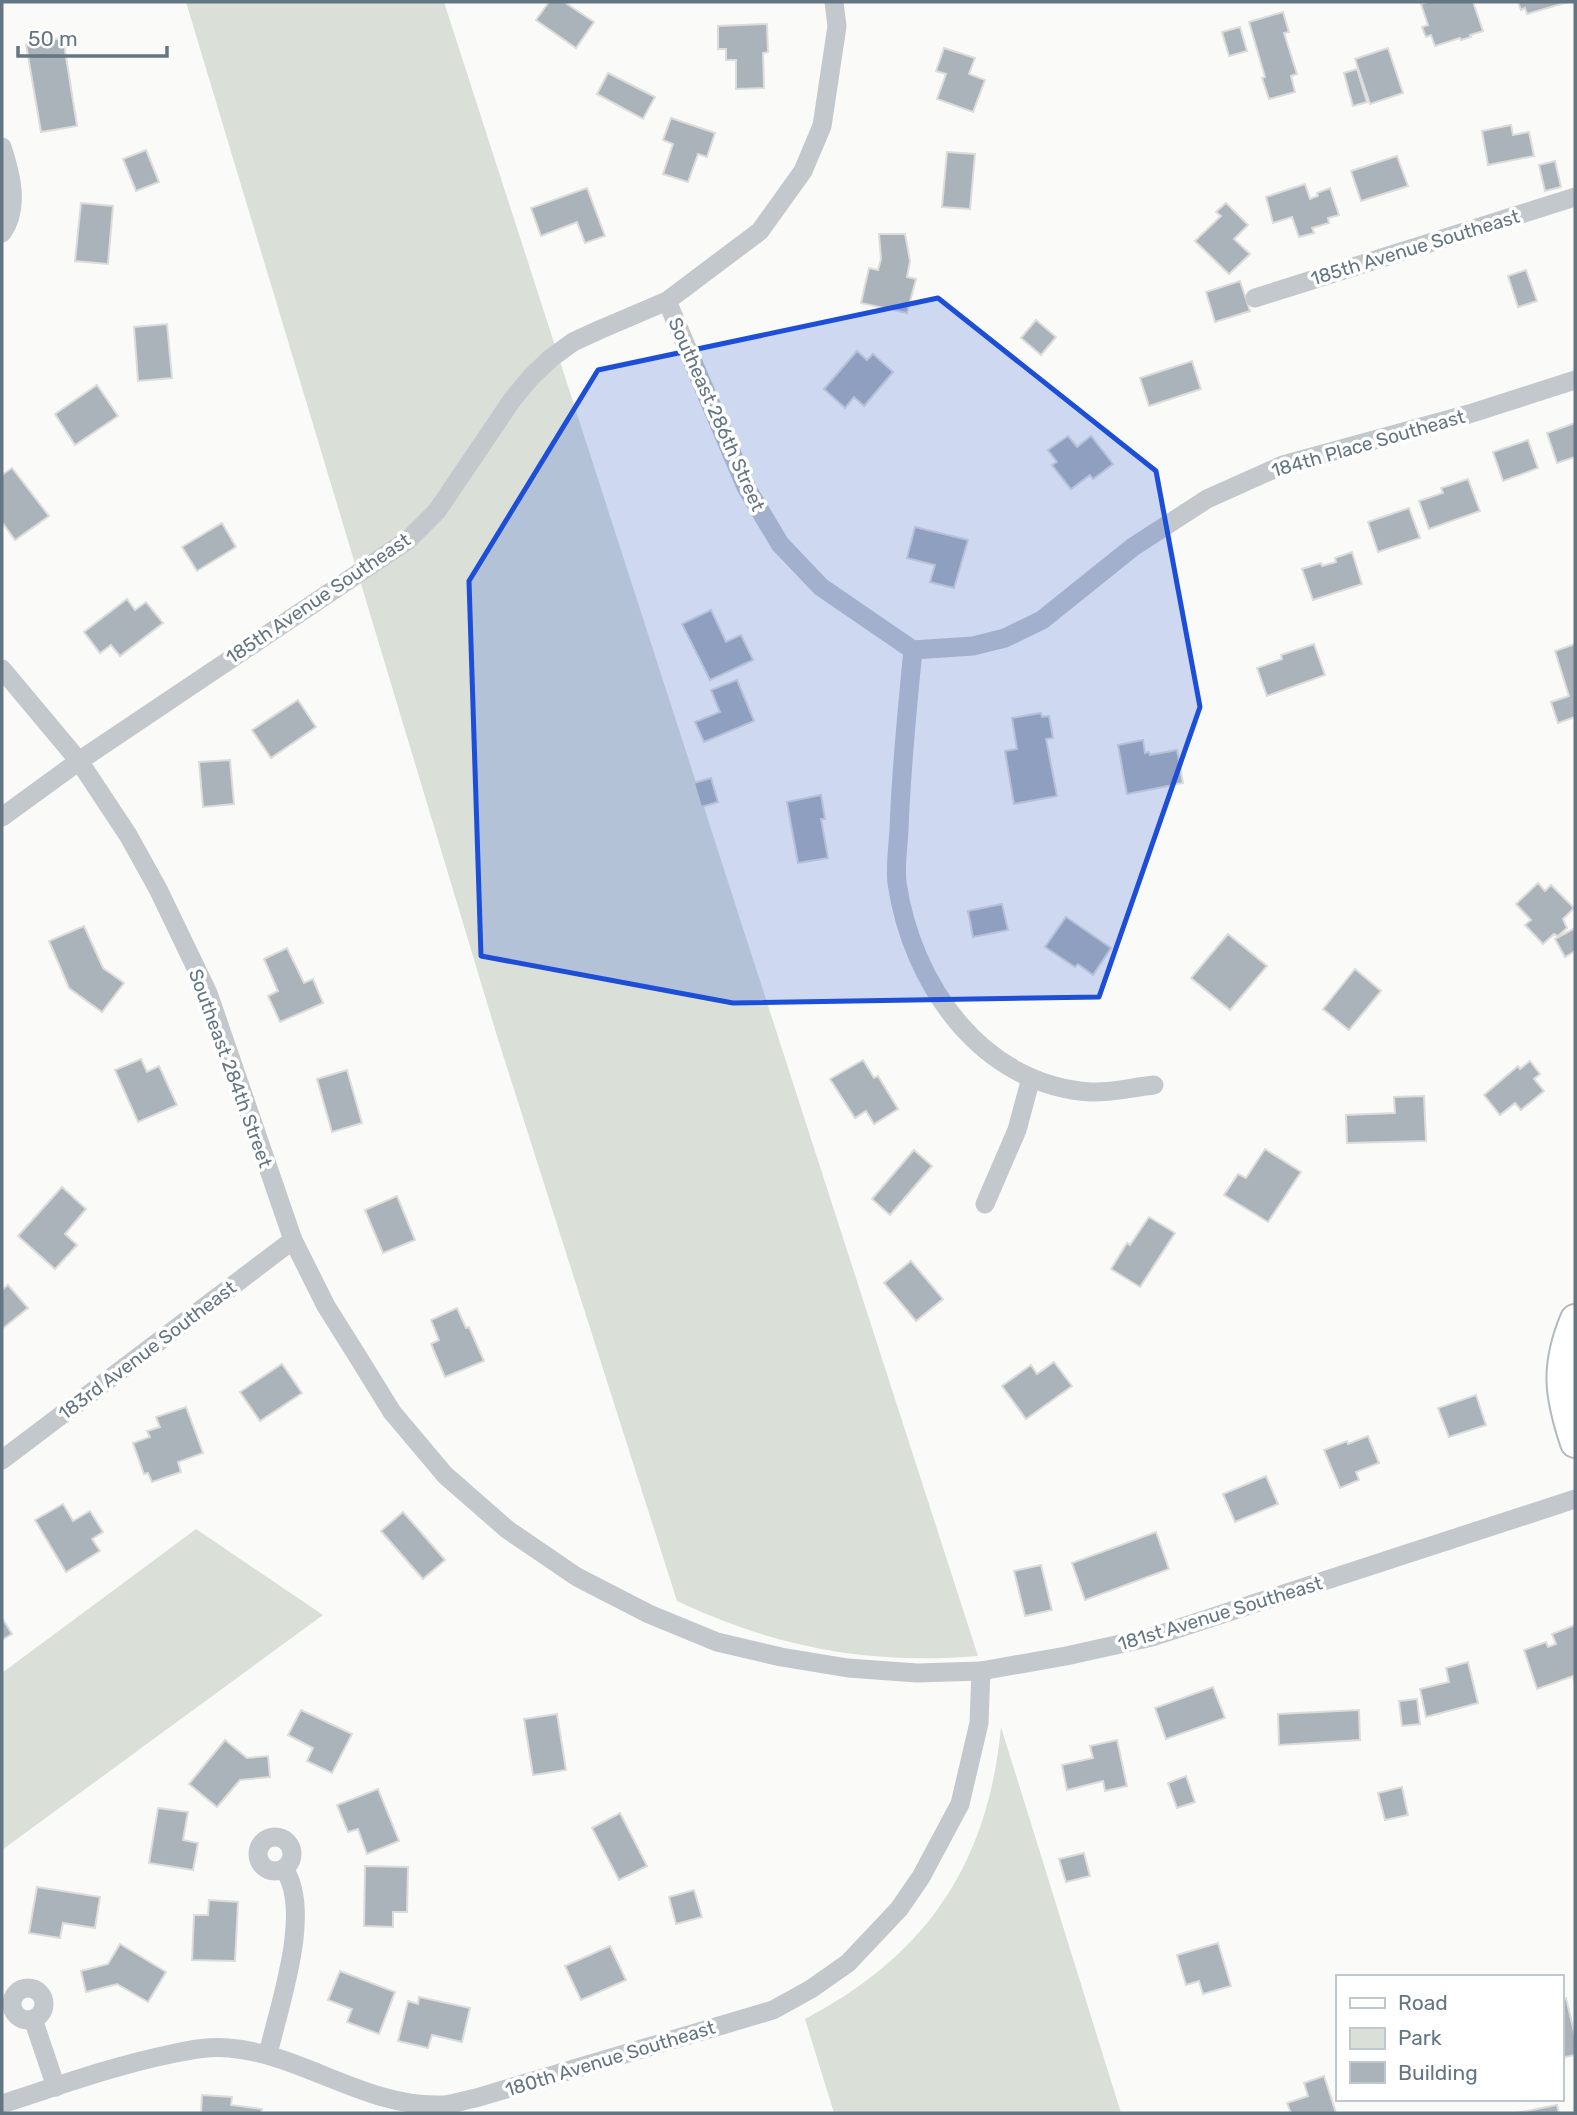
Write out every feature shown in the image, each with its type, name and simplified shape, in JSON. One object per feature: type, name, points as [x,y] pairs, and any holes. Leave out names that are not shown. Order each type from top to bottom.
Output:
[{"type":"street","name":"185th Avenue Southeast","points":[[2,817],[79,761],[408,540],[437,511],[512,400],[551,358],[573,342],[667,301],[760,232],[803,170],[822,126],[837,26],[834,2]]},
{"type":"street","points":[[2,146],[12,193],[11,217],[2,233]]},
{"type":"street","name":"185th Avenue Southeast","points":[[1255,298],[1575,197]]},
{"type":"street","name":"Southeast 286th Street","points":[[667,301],[746,487],[780,544],[821,587],[913,650]]},
{"type":"street","name":"184th Place Southeast","points":[[913,650],[973,646],[1005,638],[1042,620],[1133,547],[1207,499],[1283,465],[1469,414],[1575,380]]},
{"type":"street","points":[[913,650],[900,793],[897,881],[906,923],[922,964],[939,995],[969,1037],[999,1062],[1031,1078],[1062,1088],[1093,1092],[1154,1084]]},
{"type":"street","name":"Southeast 284th Street","points":[[2,669],[79,761],[128,835],[152,878],[208,993],[293,1240],[326,1306],[392,1412],[445,1475]]},
{"type":"street","points":[[985,1204],[1017,1130],[1031,1078]]},
{"type":"street","name":"183rd Avenue Southeast","points":[[2,1460],[293,1240]]},
{"type":"street","points":[[1575,1319],[1566,1340],[1560,1385],[1575,1443]]},
{"type":"street","name":"181st Avenue Southeast","points":[[445,1475],[508,1530],[577,1577],[649,1614],[717,1642],[781,1657],[848,1668],[917,1673],[981,1671],[1153,1637],[1575,1499]]},
{"type":"street","name":"180th Avenue Southeast","points":[[2,2104],[127,2063],[194,2050],[228,2047],[268,2054],[384,2097],[408,2103],[441,2105],[476,2098],[761,2014],[783,2005],[848,1963],[899,1909],[921,1877],[960,1804],[979,1723],[981,1671]]},
{"type":"street","points":[[268,2054],[294,1942],[294,1893],[292,1881],[284,1869]]},
{"type":"street","points":[[33,2019],[56,2087]]},
{"type":"highlighted area","points":[[938,298],[1156,471],[1200,707],[1099,997],[733,1003],[481,956],[469,581],[598,370]]},
{"type":"green space","points":[[186,2],[444,2],[978,1656],[899,1658],[824,1650],[751,1631],[677,1601],[497,1036]]},
{"type":"green space","points":[[196,1529],[323,1615],[2,1850],[2,1673]]},
{"type":"green space","points":[[1001,1727],[1121,2113],[834,2113],[805,2019],[848,1994],[885,1966],[917,1935],[944,1900],[965,1863],[982,1821],[994,1776]]},
{"type":"building","points":[[549,2],[564,2],[594,22],[576,48],[536,20]]},
{"type":"building","points":[[1473,2],[1483,31],[1470,35],[1471,37],[1435,46],[1431,35],[1426,37],[1422,27],[1428,25],[1421,4]]},
{"type":"building","points":[[1518,2],[1568,2],[1527,14],[1525,8],[1521,10]]},
{"type":"building","points":[[1283,12],[1289,32],[1284,33],[1297,74],[1291,76],[1295,92],[1269,99],[1249,22]]},
{"type":"building","points":[[767,24],[768,52],[763,53],[764,88],[736,89],[736,60],[726,60],[726,49],[718,49],[718,26]]},
{"type":"building","points":[[1240,27],[1247,51],[1229,56],[1222,32]]},
{"type":"building","points":[[63,38],[77,126],[41,132],[26,44]]},
{"type":"building","points":[[944,48],[975,58],[969,74],[985,80],[973,112],[937,99],[946,74],[936,71]]},
{"type":"building","points":[[1388,48],[1403,93],[1370,104],[1355,59]]},
{"type":"building","points":[[1357,69],[1367,102],[1353,106],[1344,73]]},
{"type":"building","points":[[608,73],[655,97],[643,119],[597,94]]},
{"type":"building","points":[[671,118],[715,133],[707,157],[698,154],[688,182],[663,174],[673,144],[663,140]]},
{"type":"building","points":[[1511,125],[1513,135],[1529,132],[1534,156],[1488,165],[1482,131]]},
{"type":"building","points":[[146,150],[159,182],[136,191],[123,159]]},
{"type":"building","points":[[947,152],[975,154],[970,209],[942,207]]},
{"type":"building","points":[[1397,156],[1408,186],[1361,201],[1351,171]]},
{"type":"building","points":[[1555,161],[1561,187],[1545,191],[1539,165]]},
{"type":"building","points":[[1305,184],[1310,199],[1330,188],[1339,215],[1328,218],[1329,223],[1312,228],[1314,233],[1299,237],[1292,217],[1273,223],[1266,197]]},
{"type":"building","points":[[587,188],[605,236],[585,243],[577,222],[541,236],[531,208]]},
{"type":"building","points":[[81,203],[113,206],[108,264],[75,261]]},
{"type":"building","points":[[1226,203],[1248,225],[1234,239],[1250,254],[1229,274],[1195,241],[1221,216],[1216,212]]},
{"type":"building","points":[[879,234],[905,234],[910,261],[907,277],[916,279],[907,313],[861,303],[869,268],[878,270],[881,259]]},
{"type":"building","points":[[1526,270],[1537,301],[1518,307],[1508,276]]},
{"type":"building","points":[[1240,281],[1250,311],[1215,322],[1206,292]]},
{"type":"building","points":[[1036,320],[1056,337],[1041,355],[1021,338]]},
{"type":"building","points":[[167,324],[172,378],[138,381],[134,327]]},
{"type":"building","points":[[857,351],[867,360],[873,354],[893,372],[864,406],[854,397],[845,408],[824,389]]},
{"type":"building","points":[[1192,361],[1201,389],[1149,406],[1140,378]]},
{"type":"building","points":[[97,385],[118,416],[75,445],[55,414]]},
{"type":"building","points":[[1575,423],[1575,457],[1557,463],[1547,433]]},
{"type":"building","points":[[1068,436],[1077,447],[1091,436],[1113,464],[1093,479],[1090,475],[1071,489],[1052,465],[1057,462],[1048,450]]},
{"type":"building","points":[[1528,440],[1538,468],[1503,481],[1493,452]]},
{"type":"building","points":[[12,468],[49,516],[15,540],[2,522],[2,475]]},
{"type":"building","points":[[1468,479],[1480,511],[1429,529],[1419,501],[1443,493],[1441,488]]},
{"type":"building","points":[[1409,508],[1420,538],[1378,552],[1368,522]]},
{"type":"building","points":[[222,523],[236,547],[197,571],[182,547]]},
{"type":"building","points":[[915,527],[968,540],[954,588],[930,582],[935,565],[907,558]]},
{"type":"building","points":[[1352,552],[1362,584],[1313,600],[1302,569],[1336,562],[1335,558]]},
{"type":"building","points":[[127,599],[135,610],[146,602],[163,623],[120,656],[111,645],[100,653],[84,632]]},
{"type":"building","points":[[711,610],[726,642],[741,635],[753,660],[710,680],[682,624]]},
{"type":"building","points":[[1314,644],[1325,675],[1267,696],[1257,668],[1282,659],[1281,655]]},
{"type":"building","points":[[1575,644],[1575,717],[1558,723],[1551,702],[1569,696],[1555,651]]},
{"type":"building","points":[[737,680],[754,721],[704,742],[695,722],[720,712],[711,690]]},
{"type":"building","points":[[298,700],[316,727],[271,758],[252,730]]},
{"type":"building","points":[[1041,713],[1042,717],[1049,716],[1053,738],[1046,739],[1057,796],[1014,804],[1005,751],[1017,749],[1012,718]]},
{"type":"building","points":[[1143,740],[1145,753],[1149,752],[1150,755],[1177,750],[1183,783],[1127,794],[1118,745]]},
{"type":"building","points":[[230,760],[234,804],[203,807],[199,762]]},
{"type":"building","points":[[711,778],[718,802],[701,807],[694,783]]},
{"type":"building","points":[[821,795],[825,819],[821,819],[828,858],[798,863],[787,802]]},
{"type":"building","points":[[1538,883],[1545,891],[1551,885],[1574,908],[1563,919],[1567,928],[1558,936],[1554,934],[1543,944],[1525,925],[1531,920],[1516,904]]},
{"type":"building","points":[[1002,904],[1008,930],[973,937],[968,911]]},
{"type":"building","points":[[1066,917],[1111,948],[1093,975],[1078,964],[1075,967],[1045,947]]},
{"type":"building","points":[[84,926],[103,968],[124,983],[102,1012],[69,988],[49,941]]},
{"type":"building","points":[[1575,928],[1575,951],[1565,957],[1555,939]]},
{"type":"building","points":[[1228,934],[1267,966],[1230,1010],[1191,978]]},
{"type":"building","points":[[287,948],[304,983],[313,979],[323,1003],[280,1022],[268,996],[278,991],[264,959]]},
{"type":"building","points":[[1355,969],[1381,991],[1349,1030],[1323,1009]]},
{"type":"building","points":[[141,1059],[147,1072],[159,1066],[177,1105],[138,1122],[115,1070]]},
{"type":"building","points":[[863,1060],[874,1078],[878,1076],[898,1109],[874,1124],[866,1111],[855,1118],[830,1079]]},
{"type":"building","points":[[1530,1061],[1540,1074],[1534,1079],[1544,1091],[1521,1110],[1515,1103],[1500,1115],[1484,1095],[1518,1066],[1520,1069]]},
{"type":"building","points":[[347,1070],[362,1123],[332,1132],[317,1079]]},
{"type":"building","points":[[1424,1096],[1426,1141],[1347,1143],[1346,1115],[1395,1113],[1394,1097]]},
{"type":"building","points":[[1265,1149],[1301,1172],[1268,1222],[1224,1195],[1238,1174],[1246,1178]]},
{"type":"building","points":[[914,1150],[932,1166],[890,1215],[872,1199]]},
{"type":"building","points":[[62,1187],[86,1209],[65,1234],[77,1245],[55,1269],[18,1236]]},
{"type":"building","points":[[397,1196],[415,1240],[383,1253],[365,1210]]},
{"type":"building","points":[[1149,1217],[1175,1233],[1140,1287],[1111,1269],[1127,1243],[1130,1245]]},
{"type":"building","points":[[911,1261],[943,1299],[916,1321],[884,1283]]},
{"type":"building","points":[[8,1285],[28,1308],[2,1329],[2,1290]]},
{"type":"building","points":[[457,1308],[484,1361],[445,1377],[431,1344],[439,1340],[431,1320]]},
{"type":"building","points":[[1054,1362],[1072,1386],[1026,1419],[1002,1386],[1031,1365],[1037,1374]]},
{"type":"building","points":[[282,1364],[302,1393],[260,1421],[240,1392]]},
{"type":"building","points":[[1476,1395],[1486,1425],[1449,1437],[1438,1408]]},
{"type":"building","points":[[186,1407],[203,1453],[178,1462],[181,1472],[152,1482],[148,1473],[144,1474],[133,1443],[150,1437],[147,1431],[160,1427],[156,1417]]},
{"type":"building","points":[[1368,1436],[1379,1463],[1356,1472],[1359,1480],[1340,1488],[1324,1450]]},
{"type":"building","points":[[1266,1476],[1278,1504],[1235,1522],[1223,1494]]},
{"type":"building","points":[[63,1504],[73,1521],[90,1511],[103,1532],[92,1539],[100,1551],[66,1572],[35,1520]]},
{"type":"building","points":[[403,1512],[445,1560],[423,1579],[381,1531]]},
{"type":"building","points":[[1156,1532],[1169,1569],[1085,1600],[1072,1563]]},
{"type":"building","points":[[1041,1565],[1052,1610],[1025,1616],[1014,1571]]},
{"type":"building","points":[[2,1618],[12,1634],[2,1640]]},
{"type":"building","points":[[1575,1625],[1575,1683],[1573,1676],[1537,1689],[1524,1650],[1546,1642],[1548,1647],[1556,1644],[1552,1634]]},
{"type":"building","points":[[1468,1662],[1478,1703],[1426,1717],[1420,1689],[1449,1682],[1446,1668]]},
{"type":"building","points":[[1213,1687],[1225,1718],[1166,1739],[1155,1708]]},
{"type":"building","points":[[1417,1699],[1420,1724],[1402,1726],[1399,1701]]},
{"type":"building","points":[[301,1710],[352,1734],[332,1773],[307,1761],[313,1748],[288,1735]]},
{"type":"building","points":[[1359,1710],[1360,1740],[1279,1745],[1278,1714]]},
{"type":"building","points":[[557,1714],[566,1770],[533,1775],[524,1719]]},
{"type":"building","points":[[225,1740],[247,1758],[268,1756],[270,1777],[240,1780],[217,1807],[189,1784]]},
{"type":"building","points":[[1117,1740],[1127,1786],[1105,1791],[1103,1781],[1067,1790],[1062,1765],[1093,1758],[1090,1746]]},
{"type":"building","points":[[1186,1776],[1195,1802],[1177,1808],[1168,1783]]},
{"type":"building","points":[[1402,1787],[1408,1815],[1385,1820],[1378,1793]]},
{"type":"building","points":[[378,1789],[399,1841],[367,1854],[358,1829],[348,1832],[337,1805]]},
{"type":"building","points":[[158,1808],[188,1812],[183,1840],[198,1843],[193,1870],[149,1863]]},
{"type":"building","points":[[620,1813],[647,1866],[619,1880],[592,1828]]},
{"type":"building","points":[[1084,1853],[1090,1876],[1066,1882],[1059,1859]]},
{"type":"building","points":[[365,1866],[408,1867],[407,1912],[393,1912],[393,1927],[364,1926]]},
{"type":"building","points":[[37,1887],[100,1897],[95,1928],[63,1923],[60,1938],[29,1933]]},
{"type":"building","points":[[694,1890],[702,1917],[676,1924],[669,1897]]},
{"type":"building","points":[[209,1900],[238,1902],[235,1961],[192,1960],[194,1915],[208,1915]]},
{"type":"building","points":[[1218,1943],[1231,1986],[1203,1994],[1199,1981],[1186,1985],[1177,1955]]},
{"type":"building","points":[[120,1944],[166,1972],[148,2002],[117,1984],[86,1992],[81,1971],[108,1964]]},
{"type":"building","points":[[610,1946],[626,1980],[581,2000],[565,1966]]},
{"type":"building","points":[[340,1971],[395,1992],[379,2034],[347,2022],[352,2009],[328,2000]]},
{"type":"building","points":[[419,1997],[470,2008],[462,2042],[432,2035],[428,2048],[398,2041],[408,2001],[418,2004]]},
{"type":"building","points":[[1566,1998],[1575,2036],[1575,2055],[1563,2058],[1563,1999]]},
{"type":"building","points":[[1324,2076],[1336,2113],[1291,2113],[1287,2103],[1308,2096],[1304,2083]]},
{"type":"building","points":[[202,2095],[232,2097],[231,2105],[262,2109],[261,2113],[201,2113]]},
{"type":"building","points":[[1557,2105],[1559,2113],[1516,2113]]}]
